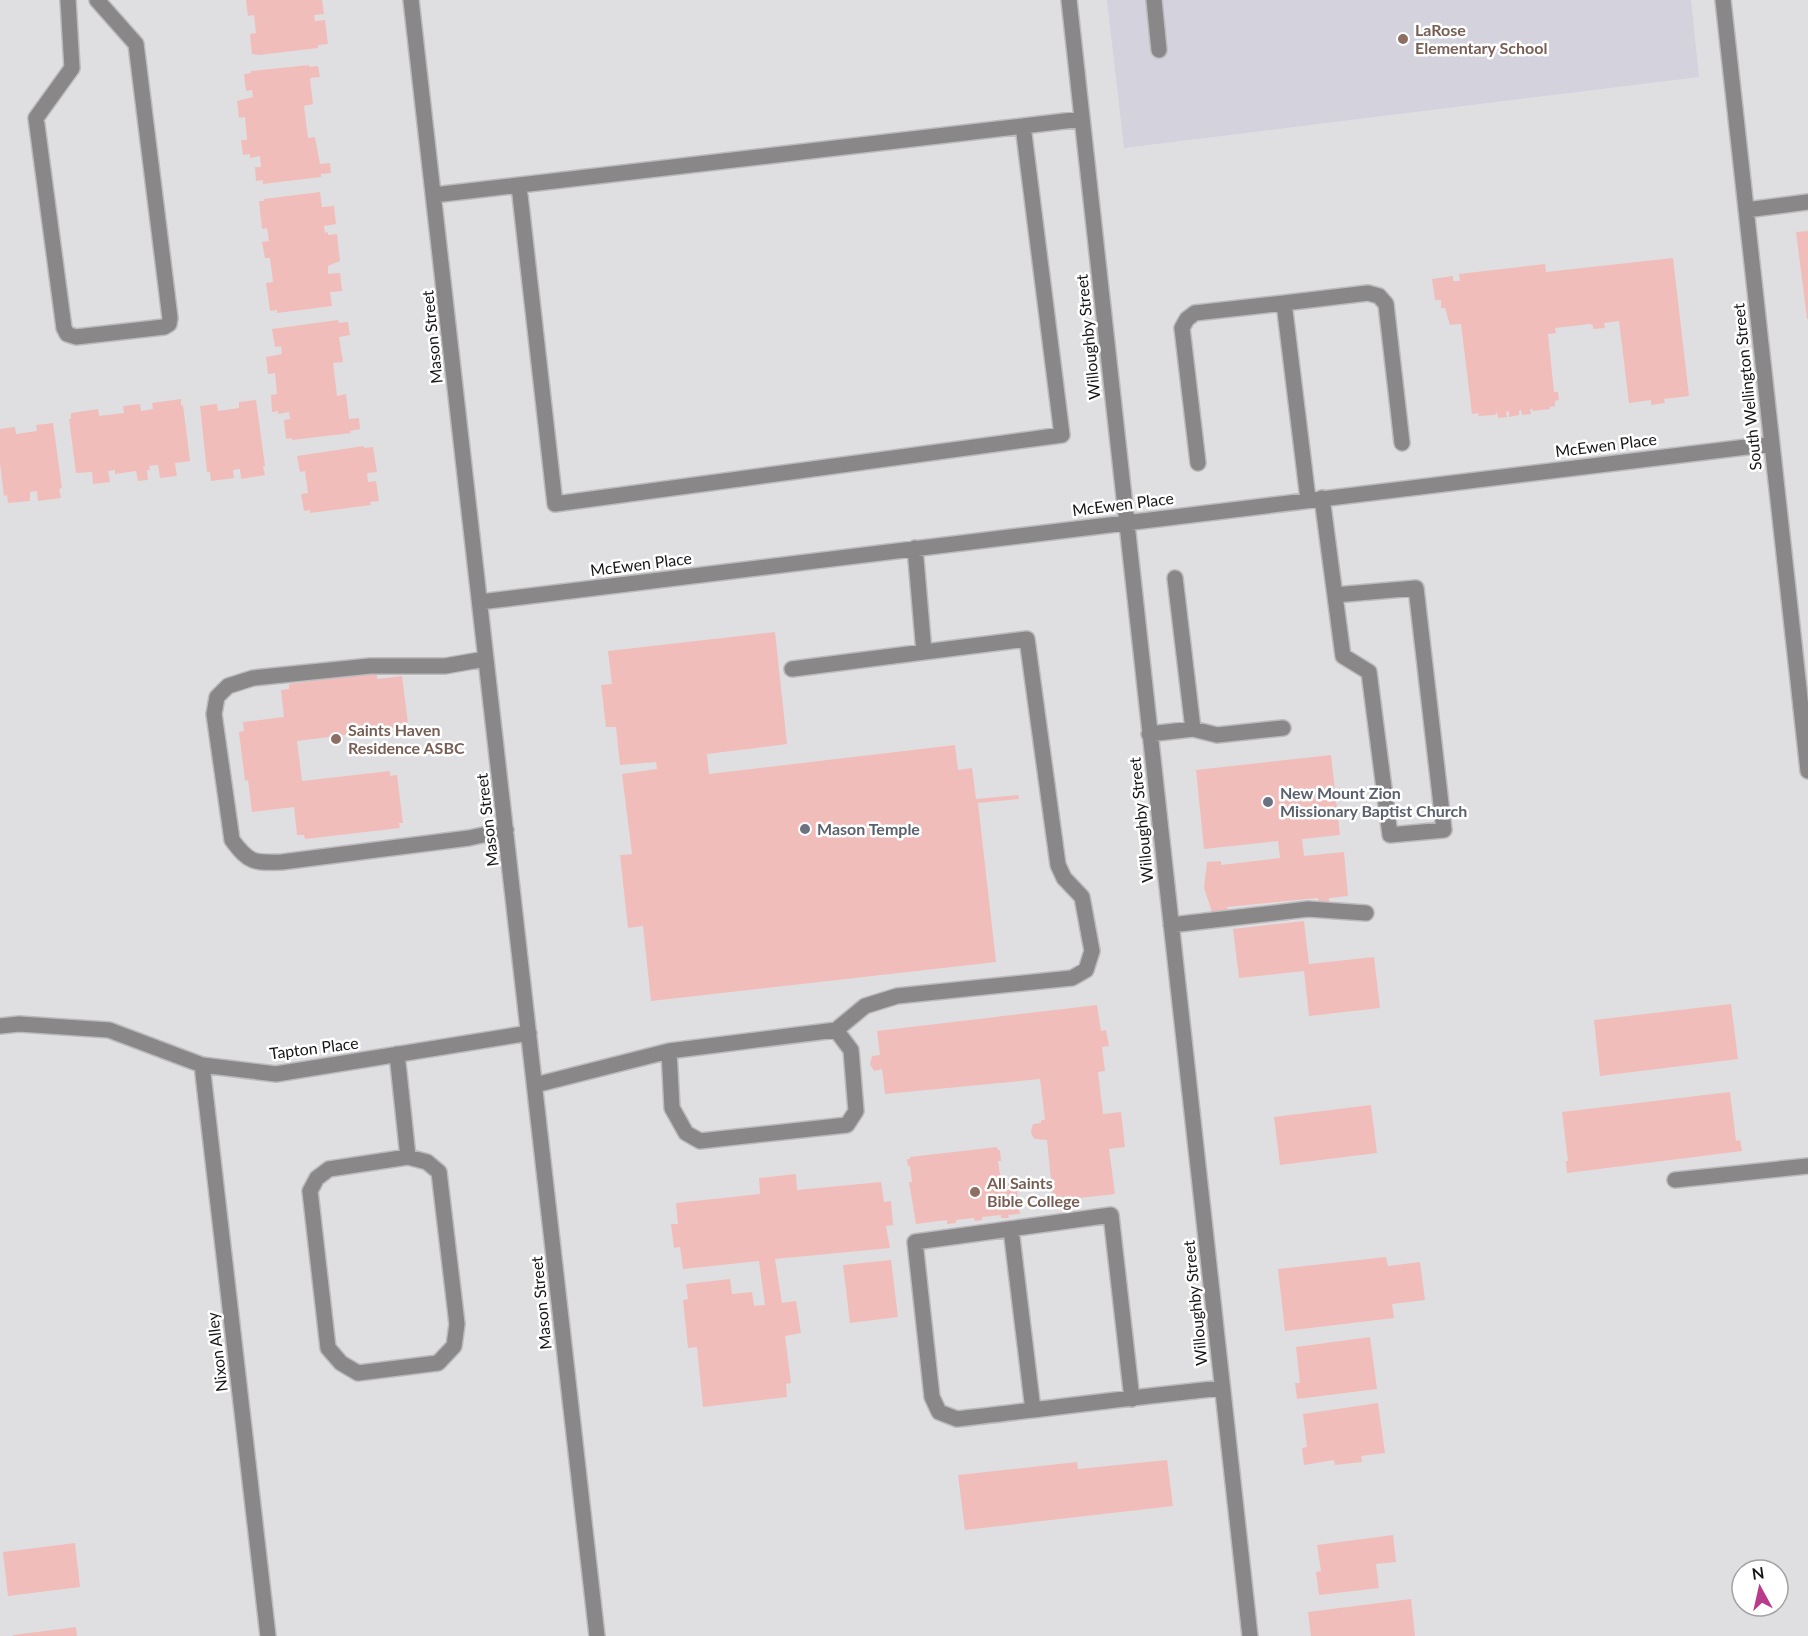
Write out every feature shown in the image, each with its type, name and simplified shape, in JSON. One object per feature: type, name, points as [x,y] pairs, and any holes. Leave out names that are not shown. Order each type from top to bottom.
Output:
[{"type":"street","points":[[68,3],[72,68],[36,118],[64,328],[67,334],[76,337],[164,327],[170,318],[136,44],[97,0]]},
{"type":"street","name":"Mason Street","points":[[411,0],[597,1636]]},
{"type":"street","name":"Willoughby Street","points":[[1069,0],[1250,1636]]},
{"type":"street","points":[[1154,0],[1160,50]]},
{"type":"street","name":"South Wellington Street","points":[[1723,0],[1808,771]]},
{"type":"street","points":[[434,195],[1082,119]]},
{"type":"street","points":[[519,186],[555,504],[1062,435],[1023,126]]},
{"type":"street","points":[[1746,210],[1808,202]]},
{"type":"street","points":[[1198,463],[1182,328],[1187,319],[1195,313],[1368,293],[1379,296],[1386,304],[1402,443]]},
{"type":"street","points":[[1284,303],[1315,499],[1335,595],[1343,656],[1369,672],[1390,835],[1444,830],[1416,588],[1335,595]]},
{"type":"street","name":"McEwen Place","points":[[480,602],[1126,521],[1771,444]]},
{"type":"street","points":[[915,548],[924,652]]},
{"type":"street","points":[[1175,578],[1193,729]]},
{"type":"street","points":[[535,1085],[669,1051],[836,1030],[865,1006],[897,996],[1072,978],[1086,970],[1092,951],[1082,897],[1064,878],[1058,865],[1027,639],[792,669]]},
{"type":"street","points":[[485,659],[445,666],[370,666],[253,678],[228,686],[217,697],[214,714],[232,840],[244,856],[261,863],[470,838],[506,830]]},
{"type":"street","points":[[1149,734],[1193,729],[1217,735],[1283,728]]},
{"type":"street","points":[[1171,925],[1308,909],[1366,913]]},
{"type":"street","name":"Tapton Place","points":[[0,1026],[19,1024],[109,1030],[202,1065],[276,1074],[529,1033]]},
{"type":"street","points":[[669,1051],[672,1108],[686,1133],[700,1141],[847,1125],[856,1111],[851,1050],[836,1030]]},
{"type":"street","points":[[397,1054],[408,1157]]},
{"type":"street","name":"Nixon Alley","points":[[202,1065],[268,1636]]},
{"type":"street","points":[[408,1157],[427,1162],[440,1172],[457,1324],[454,1346],[438,1363],[358,1373],[341,1364],[328,1348],[310,1191],[317,1178],[329,1169],[408,1157]]},
{"type":"street","points":[[1675,1180],[1808,1166]]},
{"type":"street","points":[[1132,1399],[1111,1215],[915,1242],[932,1397],[939,1412],[957,1419],[1132,1399],[1222,1388]]},
{"type":"street","points":[[1011,1229],[1033,1410]]},
{"type":"shaded area","name":"LaRose Elementary School","points":[[1107,0],[1691,0],[1699,77],[1124,148]]},
{"type":"building","points":[[246,0],[322,0],[324,14],[314,15],[315,21],[325,20],[328,44],[318,45],[318,48],[252,54],[250,34],[256,33],[254,15],[248,16]]},
{"type":"building","points":[[309,65],[309,67],[318,66],[320,77],[310,78],[313,104],[304,106],[308,138],[315,137],[320,164],[330,163],[331,173],[321,174],[321,177],[263,184],[263,180],[256,181],[255,167],[261,167],[260,156],[250,158],[250,154],[243,155],[241,140],[247,140],[245,117],[239,118],[237,101],[253,97],[252,90],[246,91],[244,74],[251,73],[251,71]]},
{"type":"building","points":[[320,192],[322,207],[334,206],[336,224],[324,226],[325,233],[328,232],[328,235],[337,234],[340,261],[328,266],[328,274],[340,273],[342,291],[330,292],[332,306],[277,313],[277,310],[270,311],[266,283],[273,282],[270,258],[265,258],[262,242],[269,241],[267,228],[262,229],[259,201]]},
{"type":"building","points":[[1808,231],[1808,319],[1807,319],[1796,232]]},
{"type":"building","points":[[1673,258],[1689,396],[1664,399],[1665,403],[1651,405],[1651,400],[1629,403],[1619,321],[1604,323],[1605,328],[1593,329],[1593,325],[1590,324],[1555,328],[1556,333],[1548,334],[1554,392],[1558,392],[1559,400],[1555,401],[1555,406],[1550,409],[1533,411],[1530,409],[1531,414],[1522,415],[1521,410],[1519,415],[1509,417],[1509,411],[1506,412],[1507,417],[1498,418],[1497,412],[1495,415],[1472,414],[1461,324],[1450,325],[1445,308],[1441,308],[1441,300],[1435,300],[1432,279],[1453,276],[1453,281],[1460,281],[1459,274],[1545,264],[1546,272]]},
{"type":"building","points":[[338,320],[339,323],[348,322],[350,335],[339,337],[343,362],[333,363],[337,396],[346,394],[349,419],[359,418],[360,429],[350,431],[351,433],[286,439],[284,420],[290,419],[289,412],[278,414],[278,411],[272,412],[271,395],[277,394],[275,373],[268,374],[266,357],[282,354],[281,346],[275,347],[272,329]]},
{"type":"building","points":[[181,399],[190,461],[175,463],[177,476],[160,478],[158,465],[149,466],[148,480],[138,481],[136,471],[115,474],[115,470],[108,471],[110,482],[93,484],[92,472],[76,473],[69,419],[71,419],[71,413],[98,409],[99,416],[124,413],[123,406],[140,404],[141,411],[153,409],[152,403]]},
{"type":"building","points":[[256,400],[265,475],[241,479],[240,469],[233,470],[234,478],[211,481],[210,472],[207,472],[200,406],[217,404],[218,411],[239,408],[239,402]]},
{"type":"building","points":[[53,423],[62,488],[59,489],[61,498],[38,501],[37,491],[30,492],[30,501],[8,503],[7,495],[4,496],[0,463],[0,429],[15,427],[16,434],[37,431],[36,425]]},
{"type":"building","points":[[364,446],[364,448],[373,447],[377,472],[367,473],[368,482],[376,481],[379,501],[370,502],[371,505],[310,513],[310,510],[304,511],[301,494],[308,493],[305,471],[300,472],[297,456]]},
{"type":"building","name":"Mason Temple","points":[[775,632],[787,744],[707,754],[709,774],[955,745],[958,770],[972,768],[976,799],[1018,795],[1019,799],[978,803],[996,962],[651,1001],[643,926],[628,928],[620,855],[632,854],[622,774],[657,769],[656,762],[620,765],[616,727],[606,727],[601,685],[612,684],[608,651]]},
{"type":"building","points":[[377,673],[377,679],[402,676],[408,723],[400,724],[400,728],[297,741],[302,781],[390,771],[390,776],[397,775],[403,823],[399,823],[400,828],[305,839],[304,835],[297,835],[294,807],[252,812],[248,780],[245,781],[239,732],[244,731],[243,722],[284,717],[281,690],[289,689],[289,684]]},
{"type":"building","name":"New Mount Zion Missionary Baptist Church","points":[[1331,755],[1340,835],[1302,839],[1304,856],[1344,852],[1348,896],[1329,898],[1329,904],[1319,904],[1318,898],[1227,907],[1228,910],[1212,912],[1204,888],[1207,862],[1221,861],[1221,865],[1280,858],[1278,841],[1204,849],[1196,770]]},
{"type":"building","points":[[1304,921],[1309,964],[1374,957],[1380,1008],[1309,1016],[1304,971],[1239,978],[1233,929]]},
{"type":"building","points":[[1731,1004],[1738,1059],[1600,1076],[1594,1020]]},
{"type":"building","points":[[1097,1005],[1101,1031],[1106,1030],[1109,1046],[1102,1047],[1105,1071],[1098,1072],[1103,1114],[1121,1112],[1125,1147],[1109,1149],[1115,1194],[1053,1201],[1047,1140],[1035,1139],[1031,1131],[1033,1124],[1045,1120],[1040,1079],[885,1094],[882,1069],[874,1071],[870,1064],[872,1056],[880,1055],[877,1031]]},
{"type":"building","points":[[1730,1092],[1736,1141],[1740,1140],[1742,1151],[1567,1173],[1566,1161],[1568,1161],[1562,1112]]},
{"type":"building","points":[[1371,1105],[1377,1153],[1280,1165],[1274,1117]]},
{"type":"building","points":[[997,1147],[1000,1150],[1001,1161],[998,1161],[1001,1181],[1016,1182],[1020,1214],[1008,1215],[1009,1218],[1001,1218],[1001,1215],[982,1217],[982,1220],[975,1221],[974,1218],[956,1220],[956,1223],[947,1224],[947,1220],[916,1224],[909,1182],[912,1182],[910,1166],[908,1166],[907,1159]]},
{"type":"building","points":[[796,1174],[797,1190],[881,1182],[884,1202],[891,1201],[893,1225],[886,1226],[890,1248],[775,1259],[782,1303],[796,1301],[801,1333],[785,1336],[791,1383],[786,1384],[787,1397],[703,1407],[697,1347],[688,1348],[683,1300],[688,1299],[686,1284],[730,1279],[732,1294],[752,1292],[754,1306],[765,1305],[759,1261],[683,1269],[680,1247],[674,1248],[671,1224],[678,1224],[676,1203],[760,1194],[759,1178]]},
{"type":"building","points":[[1386,1257],[1388,1266],[1420,1262],[1425,1300],[1392,1304],[1394,1318],[1285,1331],[1278,1269]]},
{"type":"building","points":[[891,1260],[898,1317],[850,1323],[843,1265]]},
{"type":"building","points":[[1370,1337],[1377,1389],[1297,1399],[1295,1383],[1300,1383],[1296,1347]]},
{"type":"building","points":[[1378,1403],[1385,1453],[1361,1456],[1362,1462],[1335,1465],[1334,1460],[1304,1465],[1302,1448],[1307,1447],[1303,1414]]},
{"type":"building","points":[[1167,1460],[1173,1506],[965,1530],[958,1475],[1077,1462],[1078,1469]]},
{"type":"building","points":[[1393,1535],[1396,1562],[1376,1564],[1379,1588],[1319,1595],[1316,1572],[1321,1571],[1317,1545]]},
{"type":"building","points":[[75,1543],[80,1587],[8,1596],[3,1552]]},
{"type":"building","points":[[1411,1599],[1415,1636],[1311,1636],[1308,1612]]},
{"type":"building","points":[[76,1627],[77,1636],[13,1636],[13,1635]]},
{"type":"place","name":"LaRose Elementary School","points":[[1403,39]]},
{"type":"place","name":"Saints Haven Residence ASBC","points":[[336,739]]},
{"type":"place","name":"New Mount Zion Missionary Baptist Church","points":[[1268,802]]},
{"type":"place","name":"Mason Temple","points":[[805,829]]},
{"type":"place","name":"All Saints Bible College","points":[[975,1192]]}]
